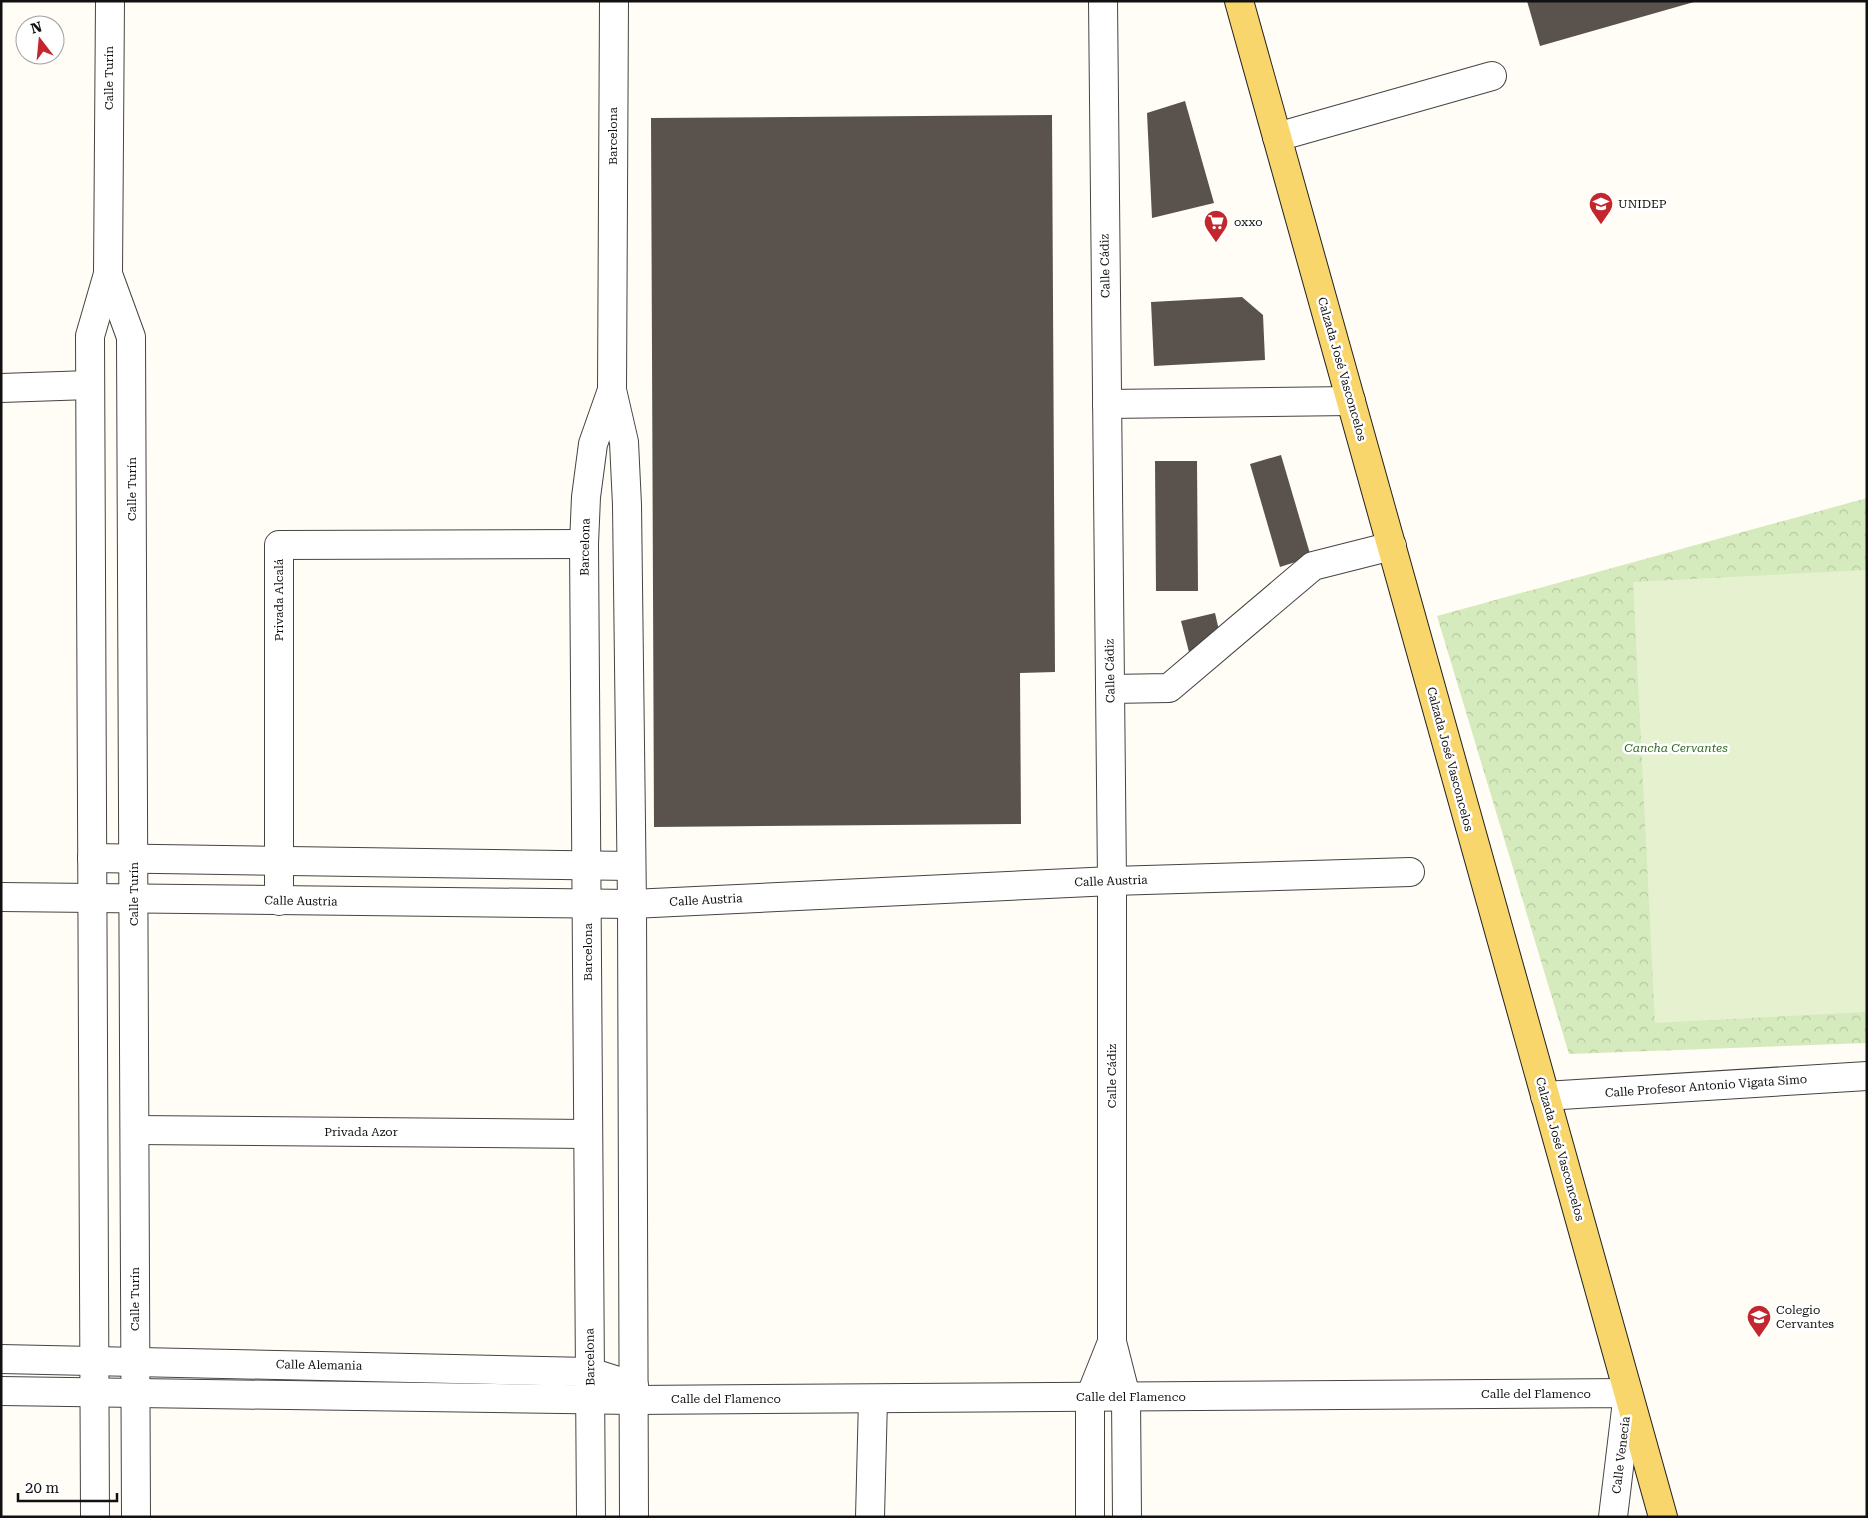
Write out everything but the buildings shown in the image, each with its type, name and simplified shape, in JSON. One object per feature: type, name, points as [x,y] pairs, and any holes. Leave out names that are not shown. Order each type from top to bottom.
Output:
[{"type":"main road","name":"Calzada José Vasconcelos","points":[[1239,1],[1663,1517]]},
{"type":"street","name":"Calle Turín","points":[[95,1517],[90,336],[108,274],[110,1]]},
{"type":"street","name":"Barcelona","points":[[614,1],[612,390],[624,442],[627,504],[632,904],[634,1517]]},
{"type":"street","name":"Calle Cádiz","points":[[1103,1],[1112,880],[1112,1342],[1126,1397],[1127,1517]]},
{"type":"street","points":[[1277,137],[1492,76]]},
{"type":"street","name":"Calle Turín","points":[[108,274],[131,337],[136,1517]]},
{"type":"street","points":[[1,388],[90,385]]},
{"type":"street","name":"Barcelona","points":[[591,1517],[584,544],[586,497],[593,444],[612,390]]},
{"type":"street","points":[[1107,404],[1351,401]]},
{"type":"street","name":"Privada Alcalá","points":[[279,901],[279,545],[584,544]]},
{"type":"street","points":[[1110,689],[1169,688],[1313,566],[1392,546]]},
{"type":"street","points":[[92,858],[631,866]]},
{"type":"street","name":"Calle Austria","points":[[1,897],[134,900],[632,904],[1112,880],[1410,872]]},
{"type":"street","name":"Calle Profesor Antonio Vigata Simo","points":[[1545,1096],[1867,1076]]},
{"type":"street","name":"Privada Azor","points":[[134,1130],[588,1134]]},
{"type":"street","name":"Calle Cádiz","points":[[1090,1517],[1090,1397],[1112,1342]]},
{"type":"street","name":"Calle Alemania","points":[[1,1359],[590,1372],[634,1393]]},
{"type":"street","points":[[1,1391],[591,1400],[634,1393]]},
{"type":"street","name":"Calle del Flamenco","points":[[634,1393],[873,1399],[1628,1393]]},
{"type":"street","name":"Calle Venecia","points":[[1613,1517],[1628,1393]]},
{"type":"street","points":[[870,1517],[873,1399]]},
{"type":"green space","name":"Cancha Cervantes","points":[[1867,498],[1867,1043],[1569,1054],[1437,616]]},
{"type":"green space","points":[[1867,570],[1867,1012],[1655,1023],[1633,582]]},
{"type":"place","name":"UNIDEP","points":[[1601,225]]},
{"type":"place","name":"oxxo","points":[[1216,243]]},
{"type":"place","name":"Colegio Cervantes","points":[[1759,1338]]}]
